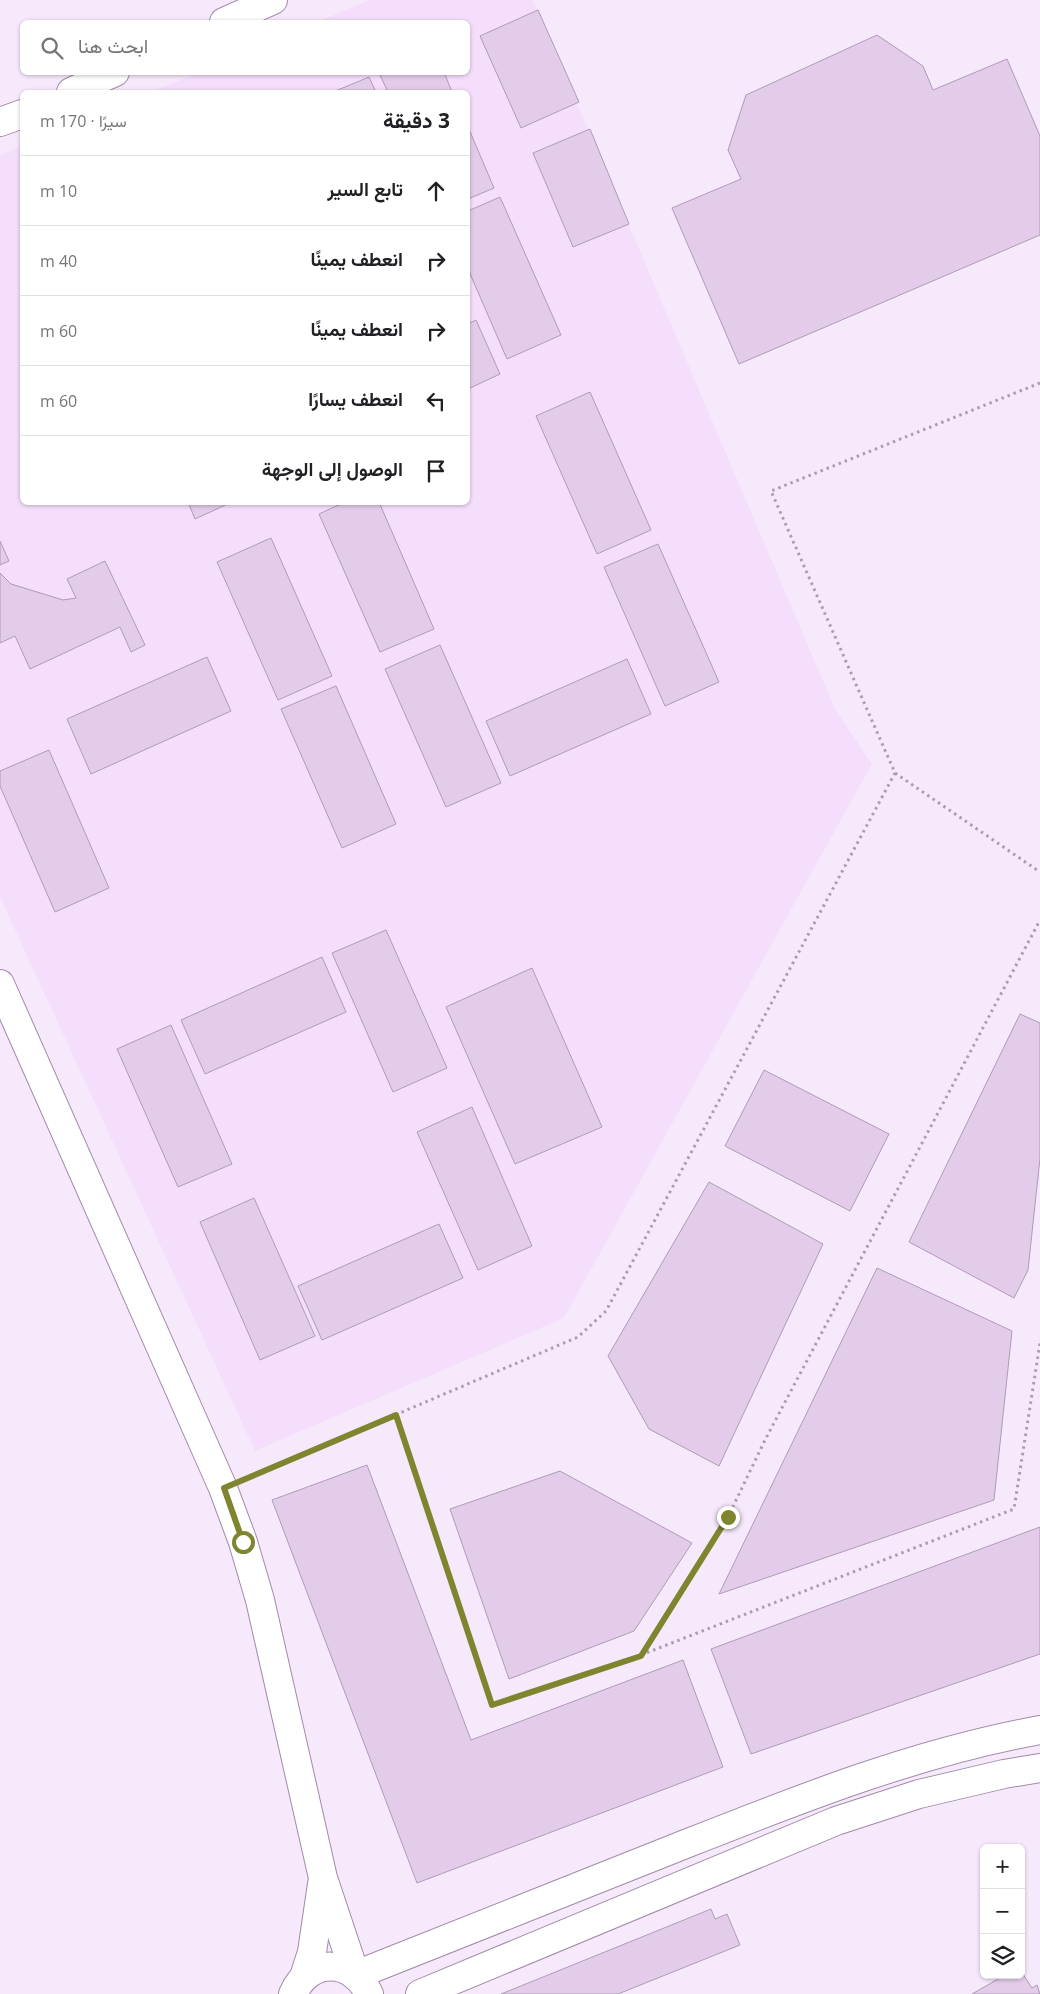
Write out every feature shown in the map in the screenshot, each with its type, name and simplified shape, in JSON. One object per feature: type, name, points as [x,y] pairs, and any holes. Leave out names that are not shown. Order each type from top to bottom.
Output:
[{"type":"main road","points":[[228,20],[273,0]]},
{"type":"main road","points":[[75,90],[108,75]]},
{"type":"main road","points":[[0,122],[20,115]]},
{"type":"main road","points":[[0,984],[224,1488],[243,1542],[262,1608],[322,1878],[360,1981]]},
{"type":"main road","points":[[360,1981],[819,1791],[906,1762],[995,1738],[1040,1730]]},
{"type":"main road","points":[[420,1994],[836,1822],[919,1794],[1004,1774],[1040,1768]]},
{"type":"main road","points":[[296,1990],[314,1946],[322,1878]]},
{"type":"main road","points":[[296,1990],[323,1967],[334,1966],[360,1981]]},
{"type":"path","points":[[1040,384],[771,492],[895,773],[1040,872]]},
{"type":"path","points":[[224,1488],[578,1337],[606,1311],[895,773]]},
{"type":"path","points":[[641,1656],[728,1517],[765,1440],[1040,920]]},
{"type":"path","points":[[396,1415],[492,1705],[641,1656],[1014,1510],[1040,1344]]},
{"type":"shaded area","points":[[370,0],[533,0],[835,709],[872,764],[564,1318],[255,1451],[0,897],[0,155],[20,147],[20,505],[470,505],[470,90],[155,90],[193,75],[470,75],[470,20],[322,20]]},
{"type":"building","points":[[538,10],[579,102],[521,128],[480,36]]},
{"type":"building","points":[[877,35],[923,66],[933,90],[1007,59],[1040,136],[1040,235],[739,364],[672,208],[741,179],[728,150],[746,95]]},
{"type":"building","points":[[380,75],[445,75],[451,90],[387,90]]},
{"type":"building","points":[[369,77],[375,90],[338,90]]},
{"type":"building","points":[[590,129],[629,224],[573,247],[533,153]]},
{"type":"building","points":[[470,132],[494,188],[470,198]]},
{"type":"building","points":[[500,197],[561,335],[507,359],[470,274],[470,210]]},
{"type":"building","points":[[476,320],[500,374],[470,388],[470,323]]},
{"type":"building","points":[[590,392],[651,530],[597,554],[536,416]]},
{"type":"building","points":[[189,505],[225,505],[195,519]]},
{"type":"building","points":[[338,505],[380,505],[434,629],[380,652],[319,514]]},
{"type":"building","points":[[271,538],[332,676],[278,700],[217,562]]},
{"type":"building","points":[[0,541],[9,561],[0,565]]},
{"type":"building","points":[[658,544],[719,682],[665,706],[604,567]]},
{"type":"building","points":[[105,561],[145,645],[131,652],[120,627],[30,669],[15,636],[0,643],[0,573],[11,584],[63,600],[76,598],[67,579]]},
{"type":"building","points":[[440,645],[501,783],[446,807],[385,669]]},
{"type":"building","points":[[207,657],[231,711],[91,774],[67,719]]},
{"type":"building","points":[[627,659],[651,714],[510,776],[486,721]]},
{"type":"building","points":[[336,686],[396,824],[342,848],[281,709]]},
{"type":"building","points":[[49,750],[109,888],[55,912],[0,786],[0,771]]},
{"type":"building","points":[[386,930],[447,1068],[393,1092],[332,953]]},
{"type":"building","points":[[322,957],[346,1012],[205,1074],[181,1020]]},
{"type":"building","points":[[532,968],[602,1127],[515,1164],[446,1007]]},
{"type":"building","points":[[1020,1014],[1040,1023],[1040,1158],[1028,1270],[1014,1298],[909,1242]]},
{"type":"building","points":[[171,1025],[232,1164],[178,1187],[117,1049]]},
{"type":"building","points":[[764,1070],[889,1134],[850,1211],[725,1146]]},
{"type":"building","points":[[472,1107],[532,1246],[478,1270],[417,1132]]},
{"type":"building","points":[[709,1182],[823,1244],[719,1466],[649,1429],[608,1356]]},
{"type":"building","points":[[254,1198],[315,1336],[260,1360],[200,1222]]},
{"type":"building","points":[[439,1224],[463,1278],[322,1340],[298,1286]]},
{"type":"building","points":[[877,1268],[1012,1331],[994,1500],[719,1594]]},
{"type":"building","points":[[367,1465],[471,1740],[683,1660],[723,1767],[417,1883],[272,1500]]},
{"type":"building","points":[[560,1471],[692,1543],[634,1631],[509,1679],[450,1509]]},
{"type":"building","points":[[1040,1527],[1040,1654],[751,1754],[711,1649]]},
{"type":"building","points":[[711,1909],[715,1919],[727,1914],[740,1945],[618,1994],[501,1994]]},
{"type":"building","points":[[1025,1977],[1032,1988],[1037,1985],[1040,1994],[972,1994],[998,1979],[1025,1979]]},
{"type":"route","points":[[243,1542],[224,1488],[396,1415],[492,1705],[641,1656],[728,1517]]}]
